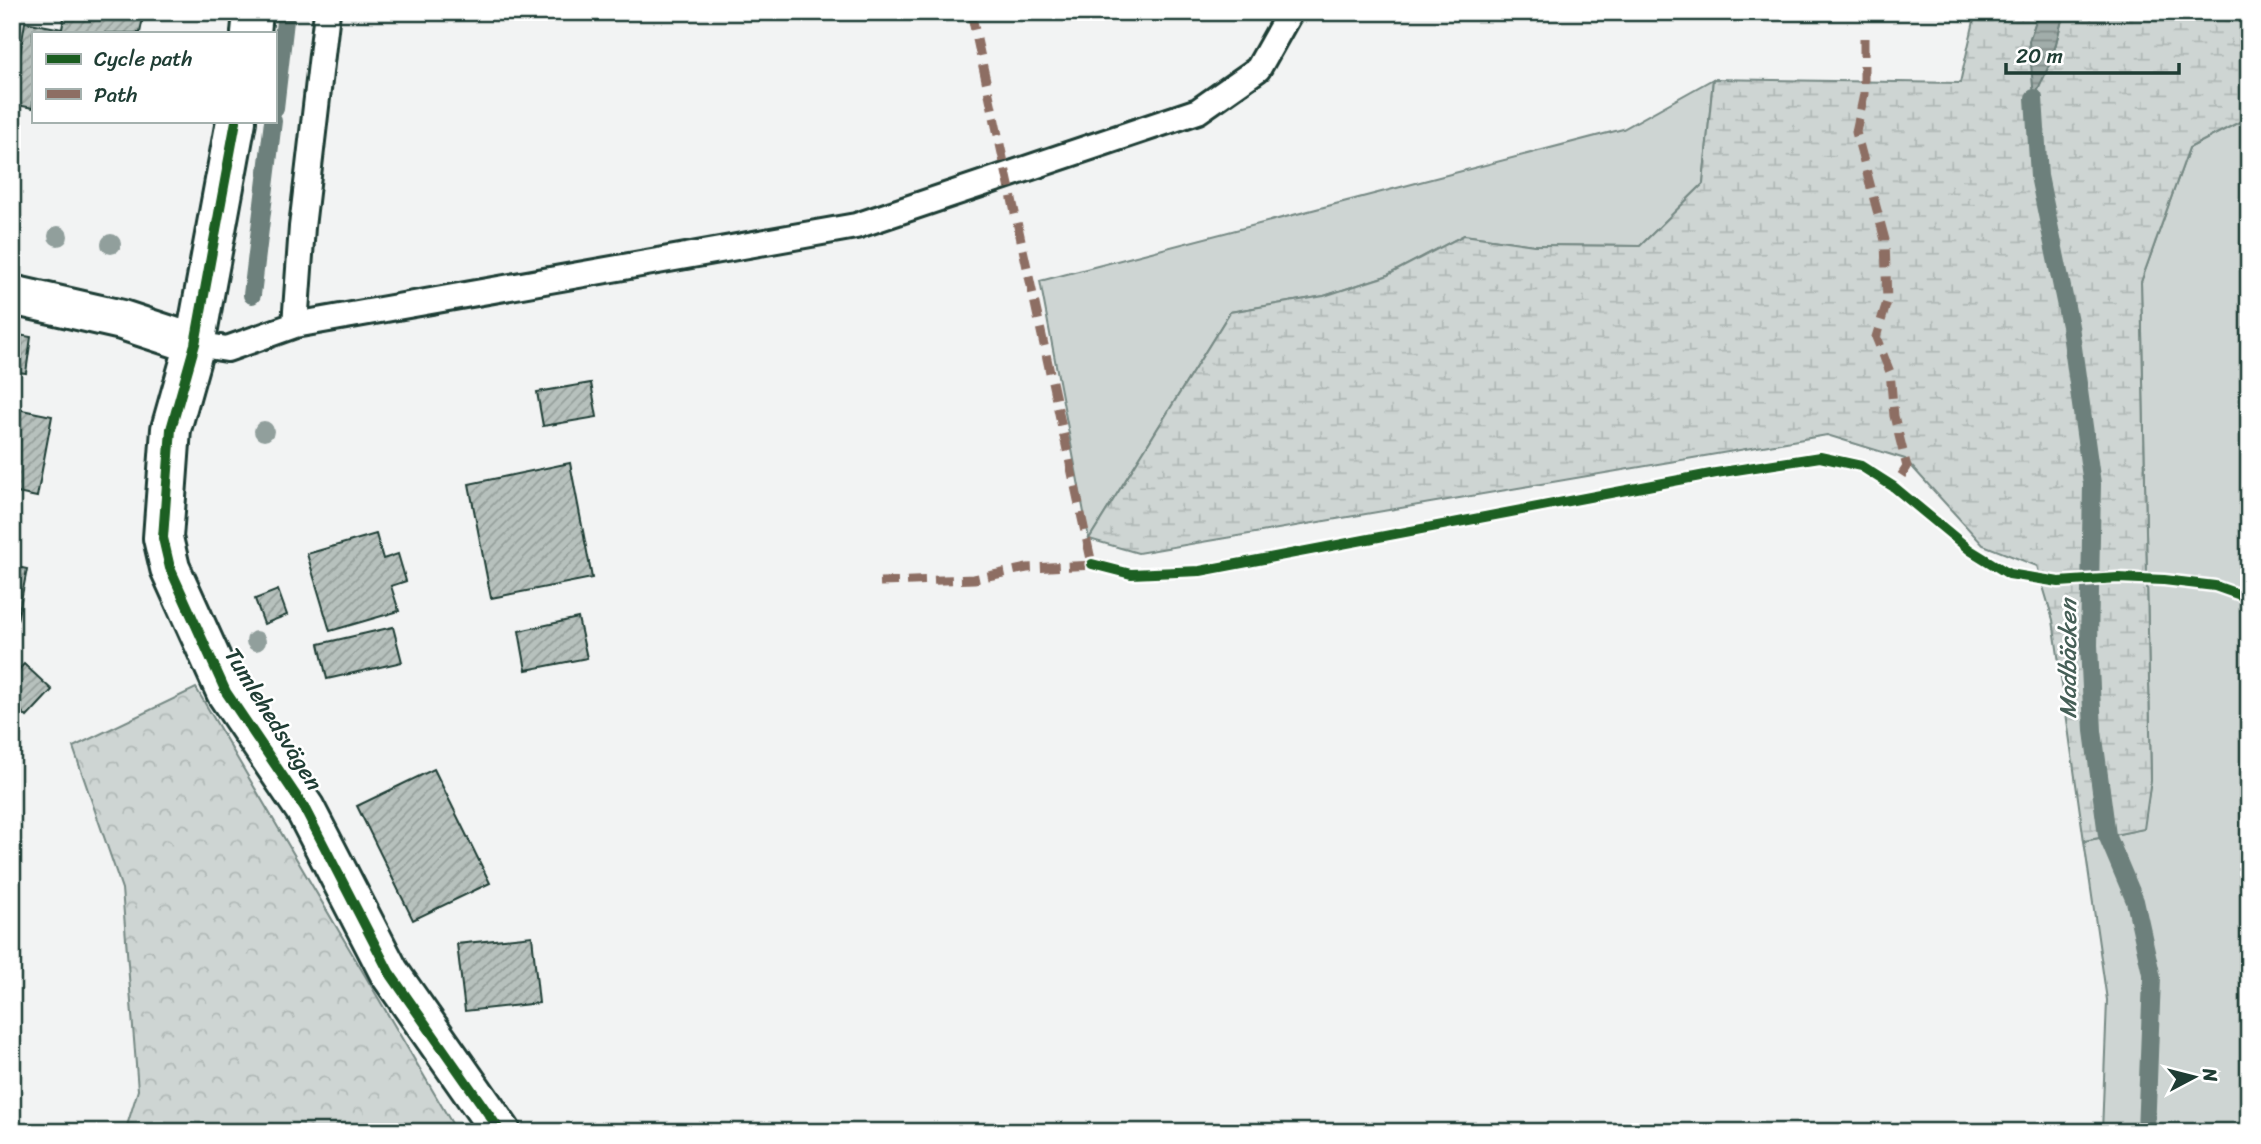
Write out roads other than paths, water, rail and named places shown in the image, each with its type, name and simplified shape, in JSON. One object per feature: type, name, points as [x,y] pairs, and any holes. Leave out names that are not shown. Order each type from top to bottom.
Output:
[{"type":"street","points":[[251,32],[253,12]]},
{"type":"street","name":"Tumlehedsvägen","points":[[236,122],[195,344],[171,429],[163,538],[170,568],[226,692],[306,809],[389,972],[501,1132]]},
{"type":"street","points":[[12,295],[122,320],[195,344]]},
{"type":"lane","points":[[295,325],[302,227],[327,12]]},
{"type":"lane","points":[[195,344],[227,349],[295,325],[856,226],[1198,111],[1258,69],[1290,12]]},
{"type":"waterway","points":[[276,99],[286,12]]},
{"type":"waterway","name":"Madbäcken","points":[[2034,98],[2039,176],[2070,326],[2092,484],[2089,645],[2093,731],[2107,835],[2135,901],[2152,978],[2146,1132]]},
{"type":"waterway","points":[[252,295],[273,122]]}]
